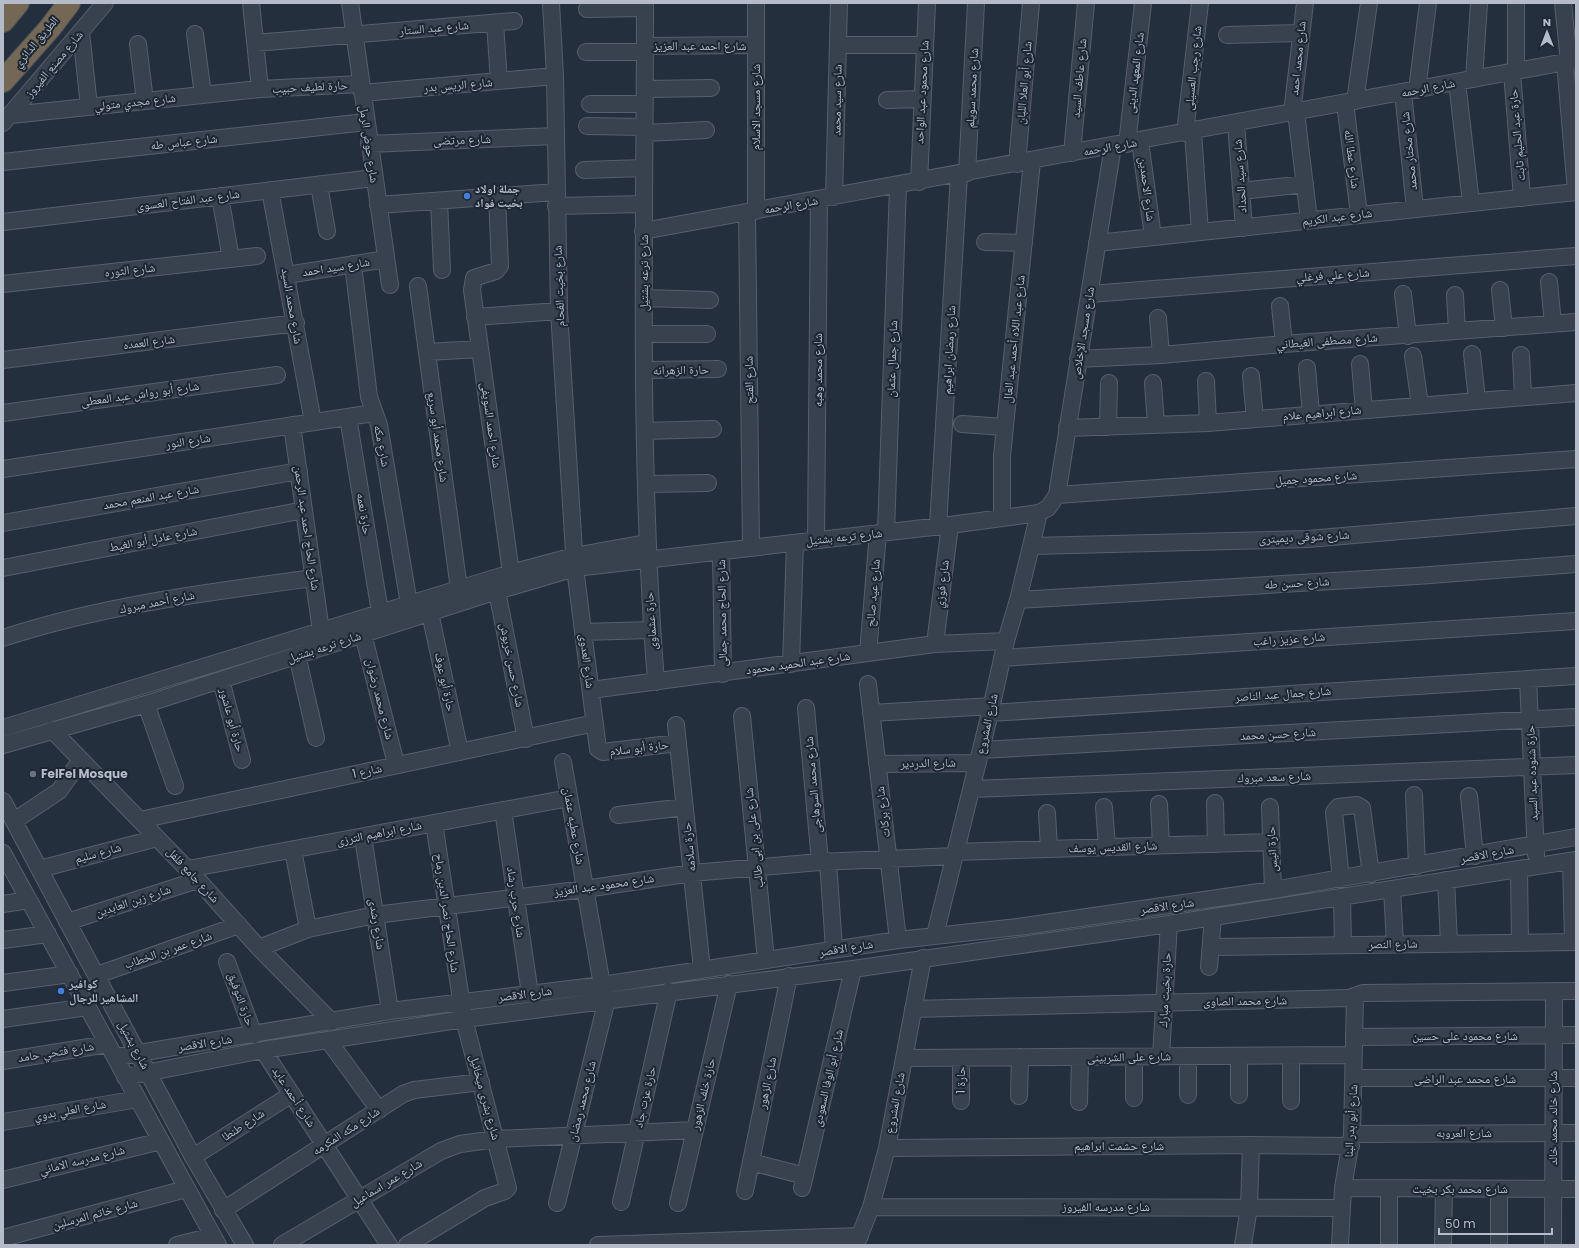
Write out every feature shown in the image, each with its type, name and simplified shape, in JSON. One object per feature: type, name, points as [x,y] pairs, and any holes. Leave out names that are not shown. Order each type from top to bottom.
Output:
[{"type":"highway","points":[[3,21],[18,3]]},
{"type":"highway","name":"الطريق الدائري","points":[[3,81],[50,28],[69,3]]},
{"type":"street","points":[[105,3],[110,3]]},
{"type":"street","name":"شارع مصنع الفيروز","points":[[7,119],[105,3]]},
{"type":"street","points":[[251,3],[260,89]]},
{"type":"street","name":"شارع حوض الرمل","points":[[350,3],[390,285]]},
{"type":"street","name":"شارع بخيت الفحام","points":[[551,3],[555,76],[559,311],[574,562]]},
{"type":"street","name":"شارع مسجد الاسلام","points":[[752,212],[756,3]]},
{"type":"street","name":"شارع سيد محمد","points":[[827,198],[838,45],[839,3]]},
{"type":"street","name":"شارع محمود عبد الواحد","points":[[919,182],[926,3]]},
{"type":"street","name":"شارع محمد سويلم","points":[[963,174],[976,3]]},
{"type":"street","name":"شارع أبو العلا اللبان","points":[[1024,162],[1031,3]]},
{"type":"street","name":"شارع عاطف السيد","points":[[1072,153],[1086,3]]},
{"type":"street","name":"شارع المعهد الدينى","points":[[1127,144],[1143,3]]},
{"type":"street","name":"شارع رجب العسيلى","points":[[1200,3],[1189,132],[1200,232]]},
{"type":"street","name":"شارع محمد احمد","points":[[1294,113],[1305,3]]},
{"type":"street","name":"شارع عطا الله","points":[[1359,214],[1350,102],[1369,3]]},
{"type":"street","name":"شارع مختار محمد","points":[[1415,209],[1410,91],[1428,3]]},
{"type":"street","points":[[1474,79],[1479,3]]},
{"type":"street","name":"حارة عبد الحليم ثابت","points":[[1516,3],[1514,72],[1522,198]]},
{"type":"street","points":[[1563,3],[1570,61],[1576,192]]},
{"type":"street","points":[[587,9],[645,5]]},
{"type":"street","name":"شارع ترعه بشتيل","points":[[645,5],[643,231],[646,543],[648,560]]},
{"type":"street","name":"شارع عبد الستار","points":[[354,35],[514,21]]},
{"type":"street","points":[[495,23],[499,81]]},
{"type":"street","points":[[81,32],[89,106]]},
{"type":"street","points":[[1227,35],[1301,33]]},
{"type":"street","points":[[195,34],[203,95]]},
{"type":"street","points":[[255,43],[354,35]]},
{"type":"street","points":[[138,44],[145,101]]},
{"type":"street","name":"شارع احمد عبد العزيز","points":[[586,52],[756,45]]},
{"type":"street","points":[[838,45],[924,45]]},
{"type":"street","name":"شارع الرحمه","points":[[643,231],[898,186],[1570,61]]},
{"type":"street","name":"شارع الريس بدر","points":[[361,89],[499,81],[555,76]]},
{"type":"street","points":[[1457,82],[1471,204]]},
{"type":"street","points":[[590,104],[711,88]]},
{"type":"street","name":"شارع مجدي متولي","points":[[7,119],[89,106],[260,89]]},
{"type":"street","name":"حارة لطيف حبيب","points":[[260,89],[361,89]]},
{"type":"street","points":[[887,100],[922,100]]},
{"type":"street","points":[[1294,113],[1309,220]]},
{"type":"street","name":"شارع عباس طه","points":[[3,162],[366,122]]},
{"type":"street","name":"شارع سيد الحداد","points":[[1236,124],[1240,192],[1244,228]]},
{"type":"street","points":[[587,126],[645,130],[706,130]]},
{"type":"street","name":"شارع مرتضى","points":[[369,144],[556,136]]},
{"type":"street","name":"شارع الاحمدين","points":[[1127,144],[1153,237]]},
{"type":"street","name":"شارع مسجد الإخلاص","points":[[1057,495],[1097,243],[1127,144]]},
{"type":"street","name":"شارع عبد اللاه أحمد عبد العال","points":[[1002,517],[1002,456],[1024,243],[1024,162]]},
{"type":"street","points":[[584,170],[644,168]]},
{"type":"street","name":"شارع رمضان ابراهيم","points":[[944,526],[963,174]]},
{"type":"street","name":"شارع عبد الفتاح العسوى","points":[[3,222],[374,178]]},
{"type":"street","points":[[1240,192],[1305,184]]},
{"type":"street","points":[[319,185],[327,230]]},
{"type":"street","name":"شارع جمال عثمان","points":[[882,533],[898,186]]},
{"type":"street","name":"شارع محمد السيد","points":[[270,190],[296,323],[313,422]]},
{"type":"street","name":"شارع عبد الكريم","points":[[1097,243],[1576,192]]},
{"type":"street","points":[[220,196],[231,259]]},
{"type":"street","points":[[378,206],[497,196],[644,204]]},
{"type":"street","name":"شارع احمد السويفى","points":[[497,196],[500,266],[496,271],[474,278],[472,290],[512,573]]},
{"type":"street","name":"شارع محمد وهبه","points":[[816,540],[827,198]]},
{"type":"street","points":[[439,201],[442,270]]},
{"type":"street","name":"شارع الفتح","points":[[751,548],[752,212]]},
{"type":"street","points":[[985,242],[1024,243]]},
{"type":"street","name":"شارع الثوره","points":[[3,284],[257,256]]},
{"type":"street","name":"شارع علي فرغلي","points":[[1090,294],[1576,256]]},
{"type":"street","name":"شارع سيد احمد","points":[[287,275],[386,259]]},
{"type":"street","name":"شارع مكه","points":[[353,264],[369,397],[379,425],[409,604]]},
{"type":"street","points":[[1549,282],[1553,324]]},
{"type":"street","name":"شارع محمد أبو سريع","points":[[418,286],[459,589]]},
{"type":"street","points":[[1500,290],[1504,328]]},
{"type":"street","points":[[1403,294],[1408,336]]},
{"type":"street","points":[[1455,295],[1457,331]]},
{"type":"street","points":[[644,298],[710,300]]},
{"type":"street","points":[[1280,306],[1284,344]]},
{"type":"street","points":[[476,316],[559,311]]},
{"type":"street","points":[[1158,318],[1161,355]]},
{"type":"street","name":"شارع مصطفى الغيطاني","points":[[1078,359],[1161,355],[1284,344],[1408,336],[1576,322]]},
{"type":"street","name":"شارع العمده","points":[[3,360],[296,323]]},
{"type":"street","points":[[644,334],[706,334]]},
{"type":"street","points":[[427,352],[480,349]]},
{"type":"street","points":[[1472,354],[1477,400]]},
{"type":"street","points":[[1521,355],[1523,397]]},
{"type":"street","points":[[1413,356],[1420,405]]},
{"type":"street","points":[[1360,364],[1364,410]]},
{"type":"street","points":[[1307,368],[1310,414]]},
{"type":"street","name":"حارة الزهرانه","points":[[645,370],[718,369]]},
{"type":"street","name":"شارع أبو رواش عبد المعطى","points":[[3,413],[277,375]]},
{"type":"street","points":[[1251,376],[1255,419]]},
{"type":"street","points":[[1206,381],[1208,423]]},
{"type":"street","points":[[1108,427],[1109,383]]},
{"type":"street","points":[[1153,383],[1156,425]]},
{"type":"street","name":"شارع ابراهيم علام","points":[[1068,428],[1208,423],[1477,400],[1576,394]]},
{"type":"street","name":"شارع النور","points":[[3,469],[292,424],[374,413]]},
{"type":"street","name":"حارة نعمه","points":[[348,416],[380,612]]},
{"type":"street","name":"شارع الحاج احمد عبد الرحمن","points":[[292,424],[321,631]]},
{"type":"street","points":[[962,424],[1005,427]]},
{"type":"street","points":[[645,431],[713,428]]},
{"type":"street","name":"شارع محمود جميل","points":[[1057,495],[1576,459]]},
{"type":"street","name":"شارع عبد المنعم محمد","points":[[3,523],[298,471]]},
{"type":"street","points":[[646,484],[708,483]]},
{"type":"street","points":[[1039,513],[1048,508],[1057,495]]},
{"type":"street","name":"شارع عادل أبو الغيط","points":[[3,568],[304,510]]},
{"type":"street","name":"شارع ترعه بشتيل","points":[[3,745],[146,704],[221,680],[497,591],[574,562],[648,560],[944,526],[1039,513]]},
{"type":"street","name":"شارع المشروع","points":[[935,935],[991,709],[1006,641],[1032,546],[1039,513]]},
{"type":"street","name":"شارع شوقى ديميترى","points":[[1032,546],[1308,539],[1576,516]]},
{"type":"street","name":"شارع فوزي","points":[[935,644],[944,526]]},
{"type":"street","name":"شارع عيد صالح","points":[[868,653],[882,533]]},
{"type":"street","name":"شارع ترعه بشتيل","points":[[3,728],[512,573],[574,562],[646,543]]},
{"type":"street","points":[[791,664],[796,543]]},
{"type":"street","name":"شارع الحاج محمد جمالى","points":[[721,551],[723,674]]},
{"type":"street","name":"حارة عشماوى","points":[[648,560],[651,630],[656,682]]},
{"type":"street","name":"شارع العدوى","points":[[574,562],[598,749],[600,752]]},
{"type":"street","name":"شارع حسن طه","points":[[1018,600],[1417,576],[1576,564]]},
{"type":"street","name":"شارع أحمد مبروك","points":[[3,638],[32,629],[170,598],[314,578]]},
{"type":"street","name":"شارع حسن خربوش","points":[[497,591],[526,739]]},
{"type":"street","name":"حارة أبو عوف","points":[[430,612],[460,752]]},
{"type":"street","name":"شارع عزيز راغب","points":[[1002,658],[1576,621]]},
{"type":"street","points":[[583,632],[651,630]]},
{"type":"street","name":"شارع محمد رضوان","points":[[364,634],[396,764]]},
{"type":"street","name":"شارع عبد الحميد محمود","points":[[591,690],[723,674],[935,644],[1006,641]]},
{"type":"street","points":[[297,655],[316,738]]},
{"type":"street","name":"شارع جمال عبد الناصر","points":[[871,713],[991,709],[1576,676]]},
{"type":"street","name":"حارة شنوده عبد السيد","points":[[1528,679],[1536,866]]},
{"type":"street","name":"حارة أبو عاشور","points":[[221,680],[242,760]]},
{"type":"street","name":"شارع بركات","points":[[868,684],[898,940]]},
{"type":"street","points":[[146,704],[175,786]]},
{"type":"street","name":"شارع محمد السوهاجى","points":[[806,708],[834,949]]},
{"type":"street","name":"شارع على بن ابى طالب","points":[[742,716],[766,960]]},
{"type":"street","name":"شارع حسن محمد","points":[[979,756],[1576,717]]},
{"type":"street","name":"شارع 1","points":[[140,820],[396,764],[526,739],[595,723]]},
{"type":"street","name":"حارة سلامه","points":[[676,725],[702,969]]},
{"type":"street","name":"شارع جامع فلفل","points":[[52,730],[193,875],[259,948],[332,1022]]},
{"type":"street","name":"حارة أبو سلام","points":[[600,752],[678,743]]},
{"type":"street","name":"شارع الدردير","points":[[877,764],[979,756]]},
{"type":"street","points":[[14,820],[59,791],[81,760]]},
{"type":"street","name":"شارع عطيه عثمان","points":[[563,762],[604,992]]},
{"type":"street","name":"شارع سعد مبروك","points":[[971,789],[1576,765]]},
{"type":"street","points":[[1414,795],[1417,866]]},
{"type":"street","points":[[1469,796],[1475,856]]},
{"type":"street","name":"شارع ابراهيم الترزى","points":[[193,875],[293,850],[569,798]]},
{"type":"street","name":"شارع بشتيل","points":[[3,801],[194,1157],[223,1210],[245,1245]]},
{"type":"street","points":[[1215,803],[1216,844]]},
{"type":"street","points":[[1159,804],[1161,845]]},
{"type":"street","points":[[1341,879],[1334,812],[1338,807],[1357,806],[1362,808],[1371,874]]},
{"type":"street","points":[[618,815],[685,807]]},
{"type":"street","points":[[1104,807],[1107,847]]},
{"type":"street","name":"حارة انيس","points":[[1270,807],[1274,890]]},
{"type":"street","name":"شارع حرب رشاد","points":[[503,810],[530,994]]},
{"type":"street","points":[[1047,812],[1048,849]]},
{"type":"street","name":"شارع الحاج نصر الدين رماح","points":[[434,823],[461,1002]]},
{"type":"street","name":"شارع الاقصر","points":[[125,1077],[263,1050],[464,1019],[604,992],[702,969],[898,940],[1018,927],[1274,890],[1475,856],[1576,836]]},
{"type":"street","name":"شارع رشدى","points":[[363,837],[390,1011]]},
{"type":"street","name":"شارع سليم","points":[[40,869],[157,838]]},
{"type":"street","name":"شارع القديس يوسف","points":[[955,854],[1048,849],[1271,842]]},
{"type":"street","points":[[293,850],[308,929]]},
{"type":"street","name":"شارع بشتيل","points":[[3,853],[215,1240]]},
{"type":"street","name":"شارع محمود عبد العزيز","points":[[259,948],[308,929],[375,915],[585,889],[692,873],[757,866],[955,854]]},
{"type":"street","points":[[1574,861],[1574,942]]},
{"type":"street","name":"شارع الاقصر","points":[[112,1051],[138,1054],[390,1011],[530,994],[669,991],[853,969],[1169,924],[1574,861]]},
{"type":"street","points":[[1519,869],[1520,943]]},
{"type":"street","name":"شارع زين العابدين","points":[[67,922],[193,875]]},
{"type":"street","points":[[1446,880],[1449,943]]},
{"type":"street","points":[[1392,889],[1395,944]]},
{"type":"street","points":[[1342,897],[1343,945]]},
{"type":"street","points":[[3,904],[29,900]]},
{"type":"street","points":[[1209,967],[1213,917]]},
{"type":"street","name":"حارة بخيت مبارك","points":[[1161,1056],[1169,924]]},
{"type":"street","name":"شارع عمر بن الخطاب","points":[[97,975],[239,925]]},
{"type":"street","points":[[3,940],[48,934]]},
{"type":"street","name":"شارع النصر","points":[[1211,947],[1574,942]]},
{"type":"street","name":"شارع المشروع","points":[[858,1241],[871,1207],[887,1148],[922,958]]},
{"type":"street","name":"حارة التوفيق","points":[[227,962],[254,1035]]},
{"type":"street","name":"شارع أبو الوفا السعودى","points":[[751,1162],[804,1182],[853,969]]},
{"type":"street","points":[[3,983],[70,974]]},
{"type":"street","name":"شارع الزهور","points":[[745,1191],[789,976]]},
{"type":"street","name":"حارة خلف الزهور","points":[[678,1203],[729,984]]},
{"type":"street","name":"حارة عزت جاد","points":[[621,1202],[669,991]]},
{"type":"street","name":"شارع خالد محمد خالد","points":[[1552,1245],[1554,991]]},
{"type":"street","name":"شارع محمد الصاوى","points":[[913,1010],[1349,998],[1363,993],[1576,991]]},
{"type":"street","name":"شارع محمد رمضان","points":[[557,1203],[574,1135],[604,992]]},
{"type":"street","name":"شارع أبو بدر البنا","points":[[1340,1245],[1343,1188],[1351,1140],[1354,1078],[1354,996]]},
{"type":"street","name":"شارع بشرى ميخائيل","points":[[407,1245],[485,1198],[505,1191],[508,1188],[464,1019],[461,1002]]},
{"type":"street","points":[[3,1019],[88,1007]]},
{"type":"street","name":"شارع محمود على حسين","points":[[1354,1037],[1576,1035]]},
{"type":"street","points":[[328,1040],[379,1110]]},
{"type":"street","name":"شارع أحمد عايد","points":[[263,1050],[389,1245]]},
{"type":"street","name":"شارع فتحي حامد","points":[[3,1060],[112,1051]]},
{"type":"street","name":"شارع على الشربينى","points":[[904,1058],[1354,1055]]},
{"type":"street","points":[[1188,1056],[1188,1095]]},
{"type":"street","points":[[1239,1095],[1240,1056]]},
{"type":"street","points":[[1291,1056],[1291,1102]]},
{"type":"street","points":[[1019,1096],[1020,1057]]},
{"type":"street","points":[[1079,1102],[1080,1057]]},
{"type":"street","points":[[1134,1057],[1134,1098]]},
{"type":"street","name":"حارة 1","points":[[961,1058],[961,1101]]},
{"type":"street","name":"شارع محمد عبد الراضى","points":[[1354,1078],[1576,1078]]},
{"type":"street","name":"شارع مكه المكرمه","points":[[223,1210],[403,1094],[414,1090],[480,1082]]},
{"type":"street","name":"شارع طنطا","points":[[194,1157],[292,1094]]},
{"type":"street","name":"شارع العلي بدوي","points":[[3,1122],[138,1099]]},
{"type":"street","name":"شارع عمر اسماعيل","points":[[282,1245],[450,1147],[496,1139],[695,1130]]},
{"type":"street","name":"شارع العروبه","points":[[1351,1140],[1576,1133]]},
{"type":"street","name":"شارع حشمت ابراهيم","points":[[887,1148],[1251,1145],[1351,1140]]},
{"type":"street","name":"شارع مدرسه الاماني","points":[[3,1180],[160,1141]]},
{"type":"street","points":[[1243,1245],[1249,1207],[1251,1145]]},
{"type":"street","name":"شارع محمد بكر بخيت","points":[[1343,1188],[1576,1189]]},
{"type":"street","points":[[1389,1188],[1389,1245]]},
{"type":"street","name":"شارع خاتم المرسلين","points":[[3,1238],[186,1189]]},
{"type":"street","points":[[1443,1245],[1444,1189]]},
{"type":"street","points":[[1499,1189],[1499,1245]]},
{"type":"street","name":"شارع مدرسه الفيروز","points":[[871,1207],[1342,1208]]},
{"type":"street","points":[[177,1245],[215,1240]]},
{"type":"street","points":[[598,1245],[858,1241]]},
{"type":"place","name":"جملة اولاد بخيت فواد","points":[[467,196]]},
{"type":"place","name":"FelFel Mosque","points":[[33,774]]},
{"type":"place","name":"كوافير المشاهير للرجال","points":[[61,991]]}]
